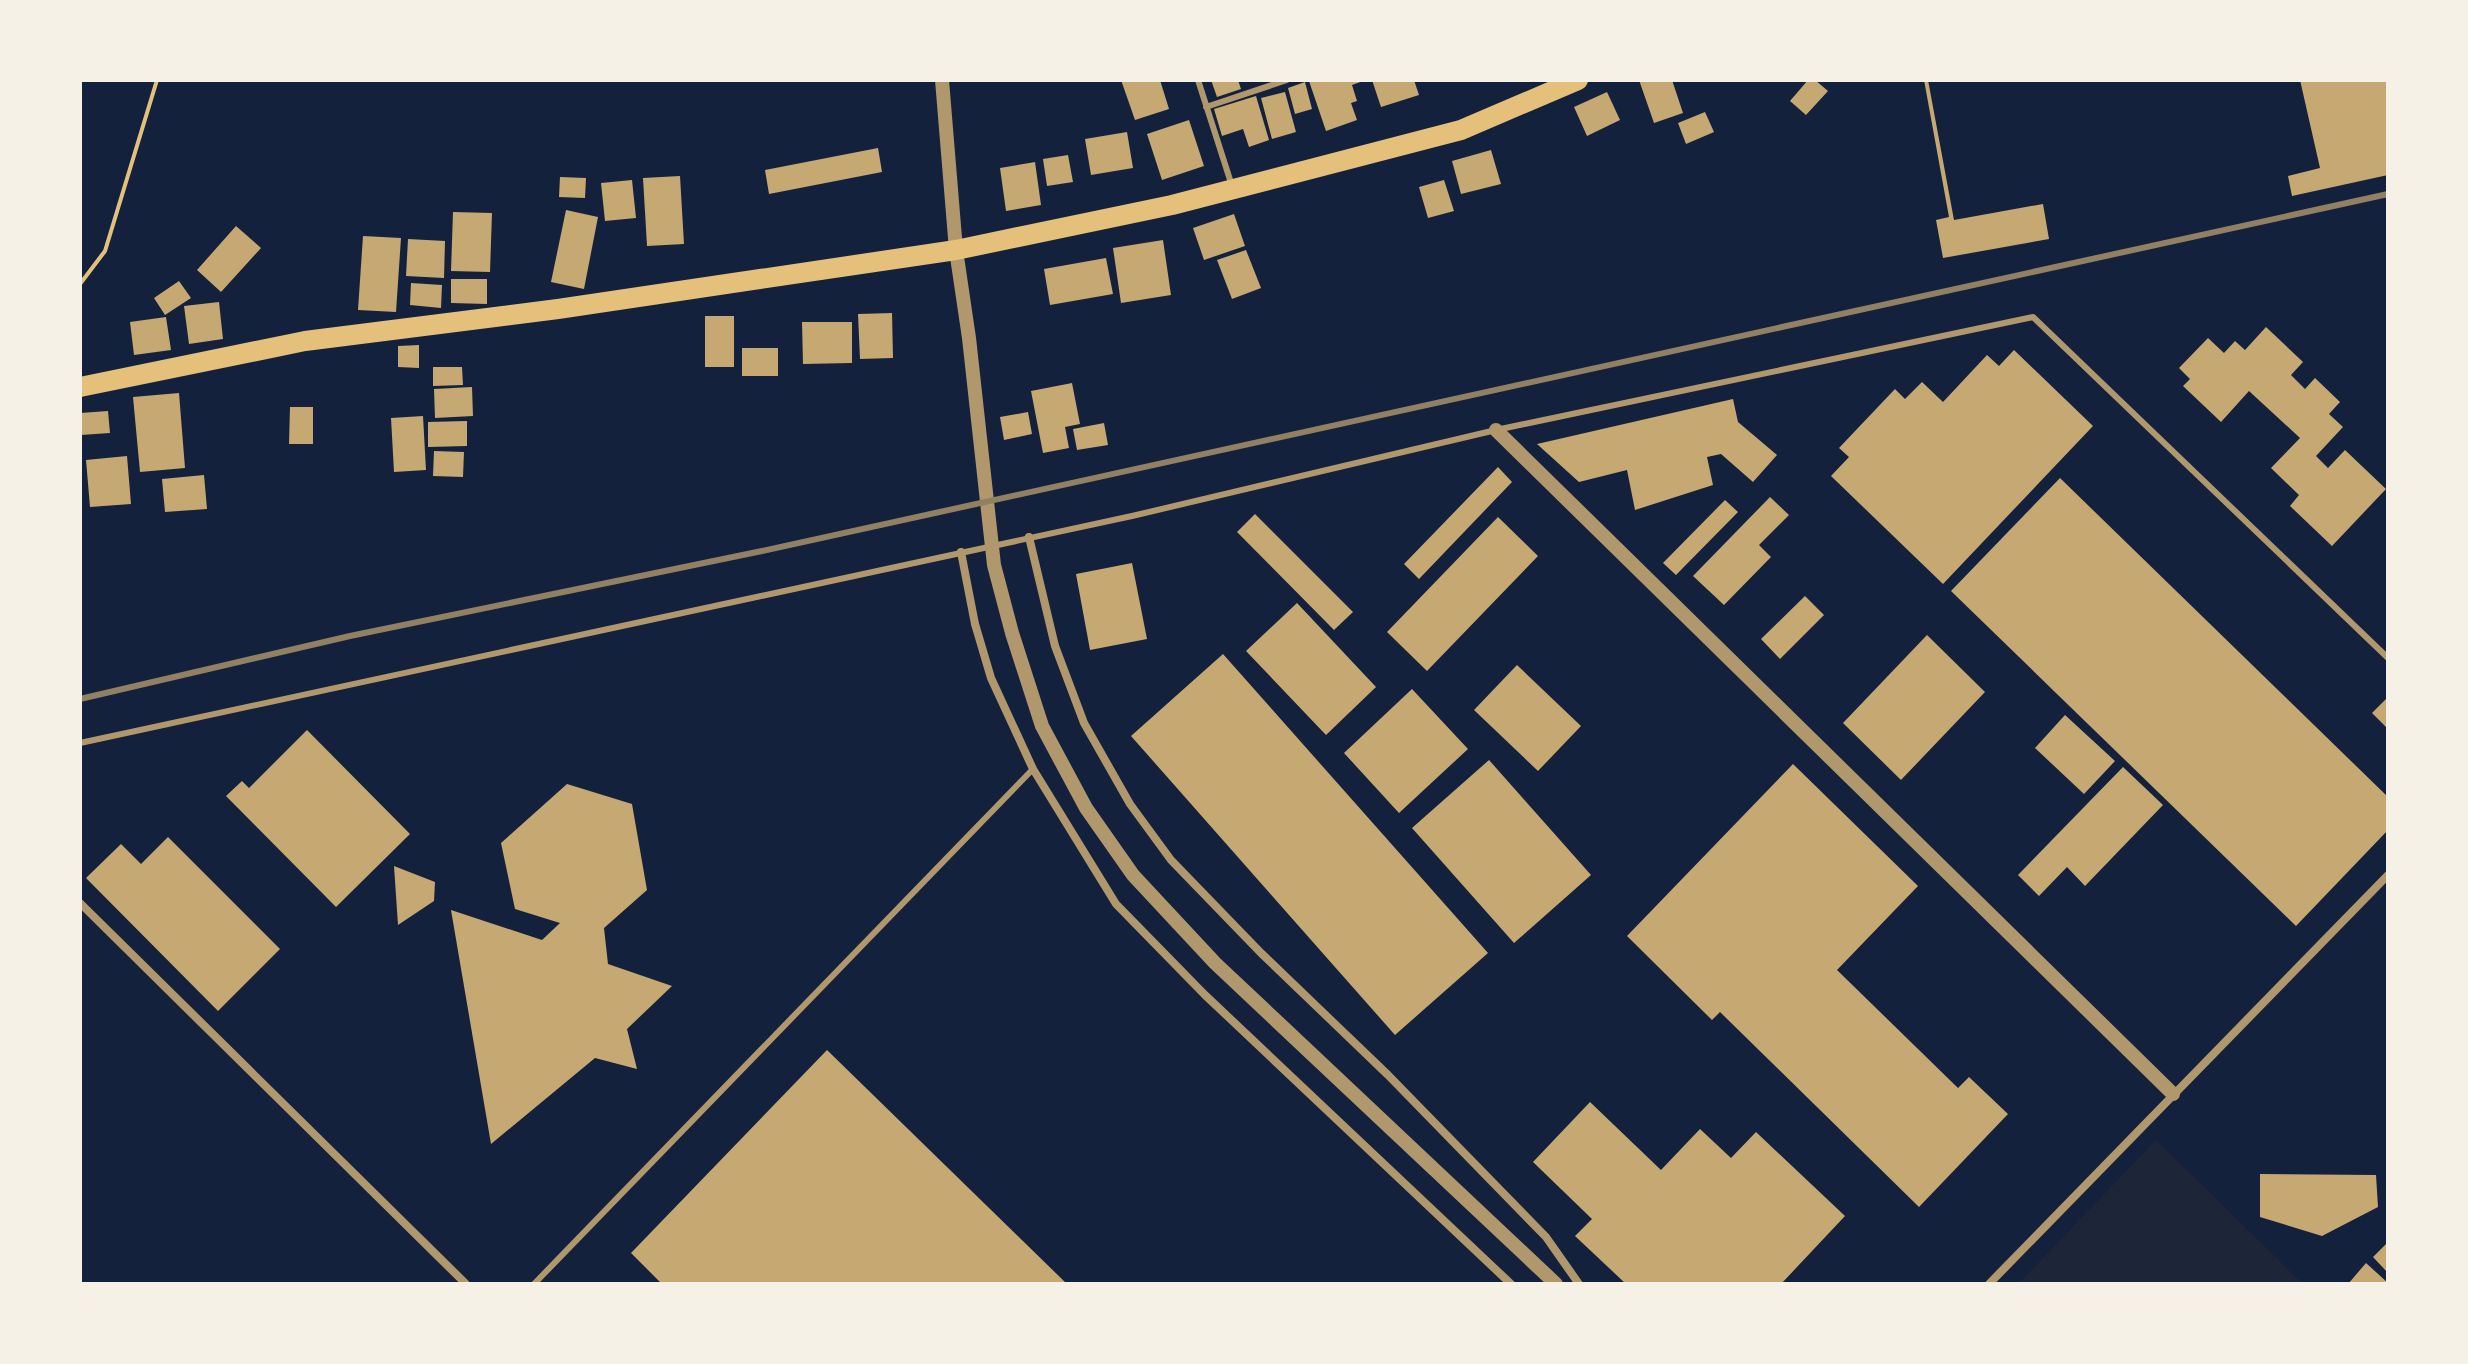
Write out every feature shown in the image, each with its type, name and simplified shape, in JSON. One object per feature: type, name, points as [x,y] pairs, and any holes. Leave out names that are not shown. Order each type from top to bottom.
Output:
[{"type":"main road","points":[[80,387],[305,341],[558,309],[956,250],[1172,205],[1461,130],[1578,80]]},
{"type":"street","points":[[942,80],[956,250],[994,565],[1042,726],[1086,808],[1133,875],[1215,963],[1556,1284]]},
{"type":"street","points":[[1496,430],[2173,1094]]},
{"type":"street","points":[[1029,537],[1055,646],[1084,723],[1130,804],[1171,860],[1546,1237],[1579,1284]]},
{"type":"street","points":[[961,552],[975,624],[991,678],[1033,769],[1116,904],[1205,995],[1511,1284]]},
{"type":"street","points":[[1989,1284],[2388,875]]},
{"type":"street","points":[[80,903],[466,1284]]},
{"type":"lane","points":[[1198,80],[1234,189]]},
{"type":"lane","points":[[1206,107],[1287,80]]},
{"type":"lane","points":[[80,743],[1132,516],[1496,430],[2033,317],[2388,658]]},
{"type":"lane","points":[[534,1284],[1033,769]]},
{"type":"path","points":[[80,284],[105,251],[157,80]]},
{"type":"shaded area","points":[[2156,1140],[2303,1284],[2018,1284]]},
{"type":"building","points":[[1121,80],[1160,80],[1169,109],[1135,120]]},
{"type":"building","points":[[1211,80],[1238,80],[1241,89],[1217,97]]},
{"type":"building","points":[[1366,80],[1352,85],[1357,101],[1351,103],[1357,120],[1326,131],[1309,81]]},
{"type":"building","points":[[1372,80],[1414,80],[1419,95],[1381,107]]},
{"type":"building","points":[[1639,80],[1672,80],[1683,113],[1654,123]]},
{"type":"building","points":[[1808,80],[1815,80],[1828,91],[1806,115],[1790,101]]},
{"type":"building","points":[[1924,80],[1928,80],[1954,220],[2043,204],[2049,239],[1943,258],[1936,220],[1949,217]]},
{"type":"building","points":[[2300,80],[2388,80],[2388,175],[2292,196],[2288,176],[2320,168]]},
{"type":"building","points":[[1305,82],[1312,109],[1295,114],[1288,88]]},
{"type":"building","points":[[1285,92],[1296,132],[1272,139],[1261,98]]},
{"type":"building","points":[[1607,92],[1620,120],[1587,136],[1574,107]]},
{"type":"building","points":[[1256,96],[1269,140],[1249,147],[1243,129],[1222,136],[1214,109]]},
{"type":"building","points":[[1705,112],[1714,132],[1686,144],[1678,123]]},
{"type":"building","points":[[1189,120],[1204,166],[1162,180],[1147,134]]},
{"type":"building","points":[[1127,132],[1133,168],[1091,175],[1085,139]]},
{"type":"building","points":[[878,148],[882,172],[769,194],[765,170]]},
{"type":"building","points":[[1491,150],[1501,184],[1461,194],[1452,161]]},
{"type":"building","points":[[1068,155],[1073,182],[1047,186],[1043,159]]},
{"type":"building","points":[[1035,162],[1041,205],[1006,211],[1000,168]]},
{"type":"building","points":[[680,176],[684,244],[647,246],[643,178]]},
{"type":"building","points":[[560,177],[586,178],[585,198],[559,197]]},
{"type":"building","points":[[632,180],[636,218],[605,221],[601,183]]},
{"type":"building","points":[[1444,180],[1454,211],[1428,218],[1419,187]]},
{"type":"building","points":[[566,210],[598,217],[584,289],[551,282]]},
{"type":"building","points":[[453,212],[492,213],[490,272],[451,271]]},
{"type":"building","points":[[1234,214],[1245,246],[1204,260],[1193,228]]},
{"type":"building","points":[[236,226],[261,248],[221,292],[197,270]]},
{"type":"building","points":[[363,236],[401,238],[396,312],[358,310]]},
{"type":"building","points":[[408,239],[445,241],[444,278],[406,276]]},
{"type":"building","points":[[1163,240],[1171,295],[1121,303],[1113,248]]},
{"type":"building","points":[[1246,250],[1261,288],[1232,299],[1217,260]]},
{"type":"building","points":[[1106,258],[1113,294],[1050,305],[1044,269]]},
{"type":"building","points":[[451,279],[487,279],[487,304],[451,303]]},
{"type":"building","points":[[179,281],[191,298],[165,315],[154,298]]},
{"type":"building","points":[[411,283],[442,285],[441,308],[410,305]]},
{"type":"building","points":[[219,302],[223,339],[189,344],[184,306]]},
{"type":"building","points":[[892,313],[893,358],[860,359],[858,314]]},
{"type":"building","points":[[705,316],[734,316],[734,367],[705,367]]},
{"type":"building","points":[[166,317],[171,350],[134,355],[130,322]]},
{"type":"building","points":[[802,322],[852,322],[852,363],[803,364]]},
{"type":"building","points":[[2266,327],[2303,362],[2291,375],[2305,389],[2315,378],[2340,402],[2329,414],[2343,427],[2316,456],[2328,468],[2345,450],[2386,489],[2332,546],[2290,506],[2299,495],[2271,468],[2300,438],[2249,391],[2221,422],[2183,386],[2190,379],[2179,368],[2208,338],[2224,353],[2235,341],[2245,350]]},
{"type":"building","points":[[419,345],[419,368],[398,367],[398,346]]},
{"type":"building","points":[[742,348],[778,348],[778,376],[742,376]]},
{"type":"building","points":[[2014,350],[2093,426],[1943,584],[1831,476],[1849,457],[1839,448],[1895,389],[1905,399],[1922,382],[1943,402],[1987,355],[1999,366]]},
{"type":"building","points":[[433,367],[462,367],[463,385],[433,386]]},
{"type":"building","points":[[1072,383],[1080,424],[1065,427],[1069,448],[1043,453],[1031,391]]},
{"type":"building","points":[[472,387],[473,416],[435,418],[434,389]]},
{"type":"building","points":[[179,393],[185,468],[140,472],[133,397]]},
{"type":"building","points":[[1733,399],[1738,422],[1777,455],[1753,482],[1721,454],[1707,457],[1713,485],[1635,510],[1627,470],[1579,482],[1537,444]]},
{"type":"building","points":[[290,407],[313,407],[313,444],[289,444]]},
{"type":"building","points":[[108,411],[110,433],[81,435],[80,413]]},
{"type":"building","points":[[1028,412],[1032,434],[1004,440],[1000,417]]},
{"type":"building","points":[[423,416],[426,470],[394,472],[391,418]]},
{"type":"building","points":[[467,421],[467,446],[428,447],[428,422]]},
{"type":"building","points":[[1104,423],[1108,445],[1077,450],[1073,429]]},
{"type":"building","points":[[434,451],[464,452],[463,477],[433,476]]},
{"type":"building","points":[[127,456],[131,504],[90,507],[86,460]]},
{"type":"building","points":[[1498,467],[1512,482],[1419,579],[1404,564]]},
{"type":"building","points":[[204,475],[207,509],[165,512],[162,479]]},
{"type":"building","points":[[2060,478],[2388,797],[2388,830],[2296,926],[1951,591]]},
{"type":"building","points":[[1770,497],[1789,515],[1759,545],[1771,557],[1724,605],[1693,576]]},
{"type":"building","points":[[1725,500],[1738,512],[1676,575],[1663,563]]},
{"type":"building","points":[[1255,514],[1353,612],[1334,630],[1237,532]]},
{"type":"building","points":[[1498,517],[1538,556],[1427,671],[1387,632]]},
{"type":"building","points":[[1132,563],[1147,639],[1090,650],[1076,574]]},
{"type":"building","points":[[1805,596],[1824,615],[1780,659],[1761,639]]},
{"type":"building","points":[[1297,603],[1376,687],[1326,735],[1246,651]]},
{"type":"building","points":[[1927,635],[1985,692],[1901,780],[1843,723]]},
{"type":"building","points":[[1223,654],[1488,953],[1395,1035],[1131,736]]},
{"type":"building","points":[[1517,665],[1581,726],[1538,771],[1474,710]]},
{"type":"building","points":[[1412,689],[1468,749],[1399,813],[1344,753]]},
{"type":"building","points":[[2388,697],[2388,729],[2372,713]]},
{"type":"building","points":[[2065,715],[2115,761],[2084,794],[2035,748]]},
{"type":"building","points":[[307,730],[410,834],[336,907],[226,796],[242,781],[249,788]]},
{"type":"building","points":[[1489,760],[1591,875],[1514,943],[1412,828]]},
{"type":"building","points":[[1793,764],[1918,886],[1837,970],[1958,1088],[1969,1077],[2008,1114],[1919,1207],[1720,1012],[1712,1020],[1627,936]]},
{"type":"building","points":[[2123,767],[2163,805],[2085,886],[2067,867],[2039,896],[2018,875]]},
{"type":"building","points":[[567,784],[632,804],[647,890],[604,928],[608,964],[672,986],[627,1029],[637,1069],[595,1058],[491,1144],[451,910],[542,940],[560,923],[515,909],[501,843]]},
{"type":"building","points":[[168,837],[280,949],[218,1011],[86,878],[121,844],[141,864]]},
{"type":"building","points":[[394,866],[435,882],[434,901],[398,925]]},
{"type":"building","points":[[827,1050],[1067,1284],[662,1284],[631,1253]]},
{"type":"building","points":[[1590,1102],[1661,1170],[1700,1129],[1731,1158],[1756,1132],[1845,1216],[1781,1284],[1626,1284],[1575,1236],[1592,1219],[1533,1162]]},
{"type":"building","points":[[2260,1174],[2376,1175],[2378,1207],[2322,1236],[2260,1217]]},
{"type":"building","points":[[2388,1242],[2388,1273],[2373,1257]]},
{"type":"building","points":[[2366,1263],[2388,1283],[2388,1284],[2348,1284]]},
{"type":"railway","points":[[80,699],[350,636],[762,551],[2388,194]]}]
